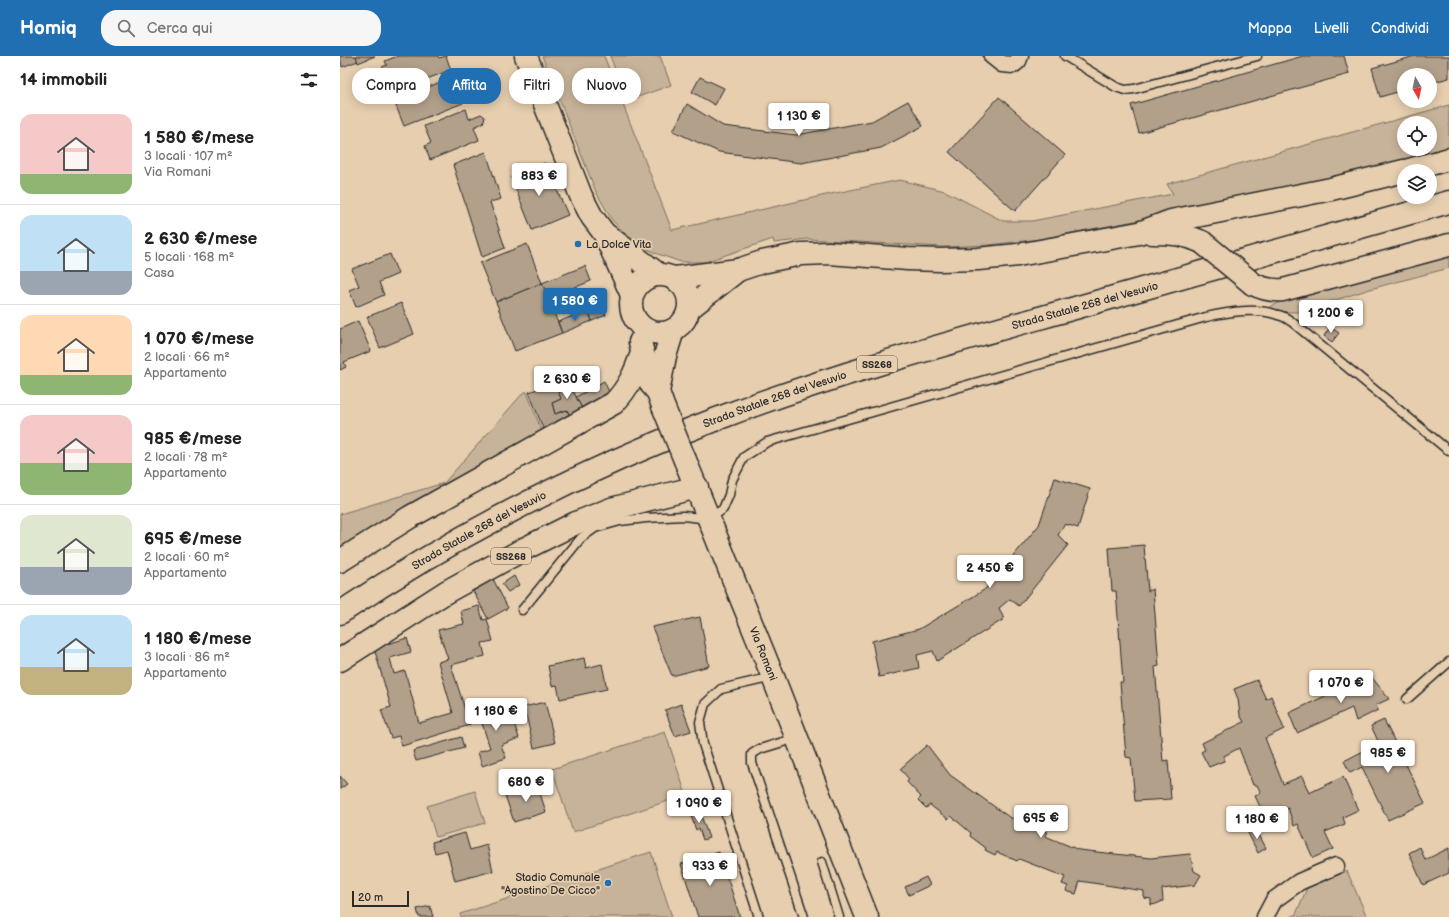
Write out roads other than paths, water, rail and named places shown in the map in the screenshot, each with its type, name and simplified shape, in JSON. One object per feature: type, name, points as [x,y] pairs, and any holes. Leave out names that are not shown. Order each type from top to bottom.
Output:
[{"type":"main road","points":[[526,56],[582,196],[592,217],[604,233],[632,295]]},
{"type":"main road","points":[[1430,164],[1449,159]]},
{"type":"main road","points":[[604,233],[667,276],[682,284],[687,291],[690,299],[690,308],[687,317],[681,325],[664,333],[645,329],[638,323],[633,315],[631,305],[632,295],[636,287],[650,276],[667,276],[738,270],[762,262],[801,254],[829,253],[908,259],[978,259],[1018,255],[1139,233],[1171,221],[1331,190],[1397,173]]},
{"type":"main road","name":"Strada Statale 268 del Vesuvio","points":[[340,613],[378,588],[473,532],[578,478],[659,442],[720,418],[780,396],[888,361],[1449,202]]},
{"type":"main road","points":[[1139,233],[1179,234],[1190,236],[1202,242],[1253,284],[1266,290],[1283,290],[1449,245]]},
{"type":"main road","points":[[690,308],[738,270]]},
{"type":"main road","name":"Via Romani","points":[[638,323],[642,353],[651,384],[660,399],[710,519],[867,917]]},
{"type":"main road","points":[[660,399],[665,356],[673,330]]},
{"type":"main road","points":[[340,560],[410,517],[614,403],[632,380],[642,353]]},
{"type":"main road","name":"SS268","points":[[340,660],[446,592],[526,548],[576,523],[611,509],[697,487]]},
{"type":"street","points":[[992,56],[1002,64],[1013,65],[1018,61],[1020,56]]},
{"type":"street","points":[[1265,917],[1274,900],[1299,882],[1336,866]]},
{"type":"lane","points":[[1065,56],[1116,87],[1125,90],[1158,83],[1256,56]]},
{"type":"lane","points":[[522,610],[581,538],[595,528],[620,521],[646,518],[683,516],[710,519],[724,509],[729,496],[732,480],[744,457],[767,442],[1198,319],[1224,313],[1264,312],[1279,315],[1292,322],[1449,451]]},
{"type":"lane","points":[[1406,699],[1449,662]]},
{"type":"lane","points":[[760,917],[703,744],[700,722],[705,704],[721,690],[773,677]]},
{"type":"lane","points":[[797,737],[760,749],[752,754],[752,762],[804,917]]},
{"type":"lane","points":[[822,862],[839,917]]},
{"type":"place","name":"La Dolce Vita","points":[[578,244]]},
{"type":"place","name":"Stadio Comunale \"Agostino De Cicco\"","points":[[608,883]]}]
